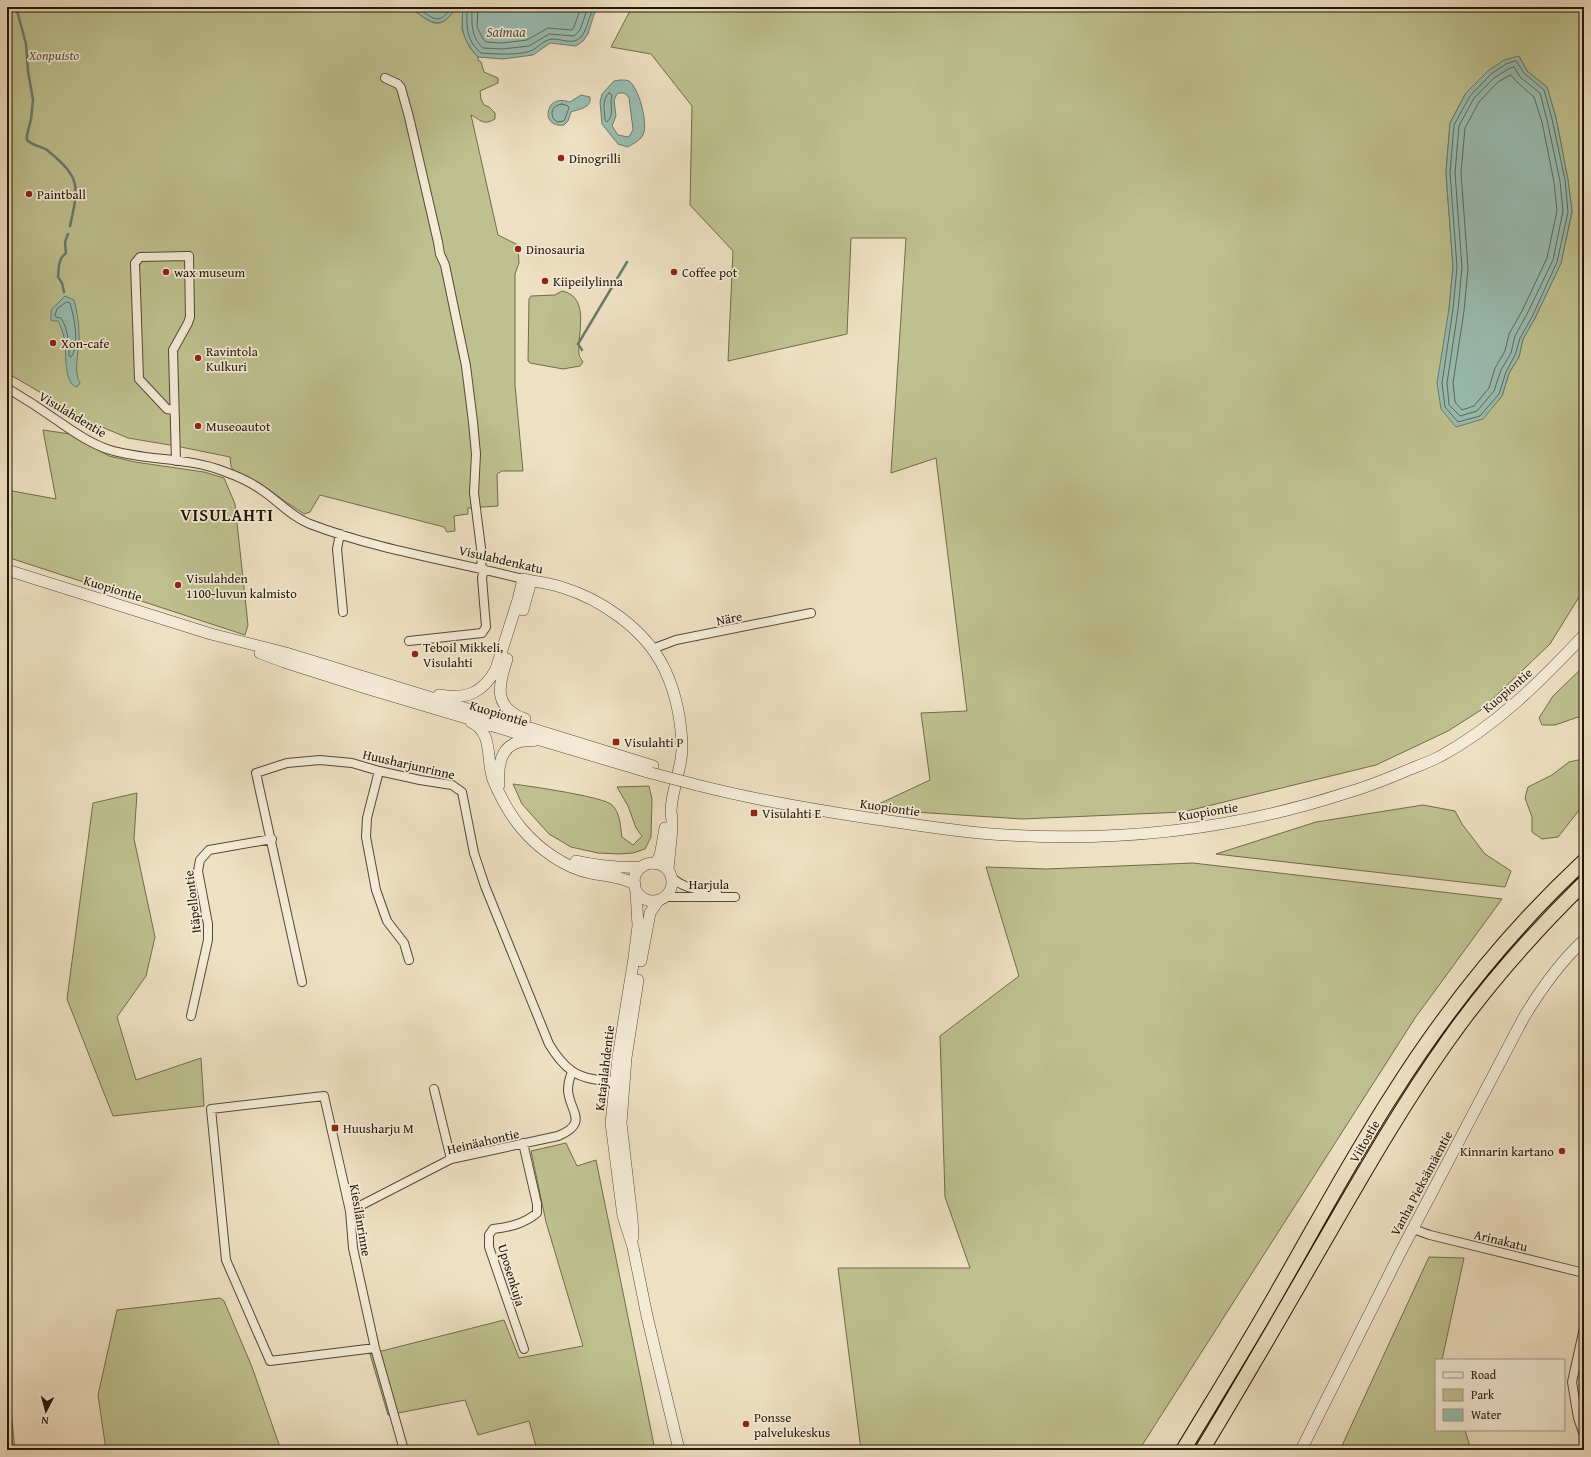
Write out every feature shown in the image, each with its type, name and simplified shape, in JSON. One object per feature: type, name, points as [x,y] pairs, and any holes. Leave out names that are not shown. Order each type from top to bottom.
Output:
[{"type":"highway","name":"Viitostie","points":[[1183,1450],[1271,1304],[1373,1126],[1407,1072],[1450,1011],[1485,968],[1544,900],[1584,861]]},
{"type":"highway","name":"Viitostie","points":[[1202,1450],[1377,1150],[1447,1042],[1474,1005],[1516,955],[1554,912],[1584,883]]},
{"type":"highway","points":[[1178,1450],[1208,1410]]},
{"type":"street","points":[[385,78],[398,84],[401,88],[440,254],[445,265],[466,366],[476,454],[474,493],[482,556],[482,578],[486,627],[482,633],[409,641]]},
{"type":"street","points":[[174,410],[167,410],[139,379],[135,263],[140,258],[189,256],[190,317],[172,350],[176,460]]},
{"type":"street","name":"Visulahdentie","points":[[7,388],[71,430],[109,449],[135,456],[176,460]]},
{"type":"street","name":"Visulahdenkatu","points":[[176,460],[205,465],[239,477],[265,492],[280,506],[308,523],[340,534],[387,547],[562,588],[595,601],[613,612],[635,630],[652,649],[664,668],[674,696],[681,727],[682,751],[671,810],[670,873]]},
{"type":"street","points":[[340,534],[337,548],[343,612]]},
{"type":"street","name":"Kuopiontie","points":[[7,570],[211,634],[286,653],[652,770],[783,804],[922,826],[1006,835],[1071,837],[1136,835],[1223,825],[1305,807],[1372,785],[1438,758],[1486,727],[1549,672],[1584,635]]},
{"type":"street","points":[[380,683],[454,697],[476,692],[487,683],[496,669],[518,600],[527,580]]},
{"type":"street","points":[[527,580],[502,672],[500,687],[502,700],[505,707],[514,716],[551,728],[586,750]]},
{"type":"street","name":"Näre","points":[[652,649],[676,640],[811,613]]},
{"type":"street","name":"Kuopiontie","points":[[211,634],[284,662],[444,712],[586,750]]},
{"type":"street","points":[[444,712],[474,724],[482,730],[487,742],[494,781],[508,809],[522,829],[538,844],[547,851],[572,867],[590,873],[625,879],[636,887],[642,897],[650,901],[662,899],[670,891],[672,884],[670,873],[662,866],[655,864],[648,864],[642,867],[621,868],[597,866],[572,861],[547,851]]},
{"type":"street","points":[[500,792],[499,767],[501,758],[504,751],[515,742],[532,741],[586,750]]},
{"type":"street","name":"Huusharjunrinne","points":[[302,982],[272,839],[256,773],[287,763],[320,760],[352,763],[379,771],[452,785],[462,792],[474,853],[485,886],[549,1044],[557,1056],[572,1072],[585,1077],[619,1082]]},
{"type":"street","points":[[379,771],[367,818],[366,837],[376,890],[387,921],[404,943],[410,960]]},
{"type":"street","name":"Visulahdenkatu","points":[[655,864],[660,856],[666,819],[671,810]]},
{"type":"street","name":"Itäpellontie","points":[[191,1016],[208,940],[208,924],[198,871],[200,860],[209,850],[272,839]]},
{"type":"street","points":[[636,887],[638,872],[642,867]]},
{"type":"street","name":"Harjula","points":[[662,899],[735,897],[686,887],[678,883],[670,873]]},
{"type":"street","name":"Katajalahdentie","points":[[619,1082],[638,926],[636,887]]},
{"type":"street","name":"Katajalahdentie","points":[[662,899],[650,913],[646,927],[611,1123],[623,1216],[633,1247],[647,1316],[679,1450]]},
{"type":"street","name":"Vanha Pieksämäentie","points":[[1301,1450],[1347,1356],[1524,1017],[1539,992],[1558,967],[1584,940]]},
{"type":"street","name":"Heinäahontie","points":[[350,1211],[451,1159],[558,1136],[569,1132],[575,1123],[575,1114],[568,1091],[572,1072]]},
{"type":"street","points":[[434,1089],[451,1159]]},
{"type":"street","name":"Kiesilänrinne","points":[[375,1348],[270,1361],[226,1260],[211,1109],[324,1096],[350,1211],[353,1248],[375,1348],[404,1450]]},
{"type":"street","name":"Uposenkuja","points":[[523,1143],[537,1204],[537,1213],[529,1220],[507,1227],[493,1229],[489,1235],[489,1247],[524,1349]]},
{"type":"street","name":"Arinakatu","points":[[1413,1229],[1430,1235],[1584,1273]]},
{"type":"street","points":[[1584,1328],[1572,1382],[1578,1418],[1584,1435]]},
{"type":"green space","name":"VISULAHTI","points":[[7,7],[409,7],[429,21],[439,23],[450,16],[456,7],[463,7],[462,30],[470,48],[481,62],[484,72],[498,78],[498,83],[480,91],[481,99],[484,105],[489,107],[495,113],[495,119],[485,122],[471,115],[498,235],[518,245],[519,263],[515,274],[515,385],[523,471],[502,471],[497,474],[498,506],[468,508],[468,514],[454,516],[455,531],[447,532],[444,527],[320,495],[310,512],[304,514],[267,488],[233,470],[230,457],[128,438],[83,419],[69,409],[7,373]]},
{"type":"green space","points":[[632,7],[1584,7],[1584,589],[1550,644],[1481,710],[1448,731],[1376,765],[1183,812],[1022,819],[868,809],[930,780],[921,713],[967,711],[936,458],[891,473],[906,238],[851,238],[847,334],[728,361],[733,251],[690,205],[692,106],[651,54],[611,47]],"holes":[[[1519,56],[1527,71],[1547,87],[1556,118],[1568,180],[1572,212],[1561,263],[1535,318],[1523,339],[1519,357],[1509,373],[1502,396],[1492,407],[1449,309],[1453,267],[1446,173],[1450,123],[1466,93]]]},
{"type":"green space","points":[[562,291],[571,295],[577,301],[580,308],[579,354],[583,362],[580,366],[563,369],[530,363],[528,361],[529,299],[531,296],[555,295]]},
{"type":"green space","points":[[43,430],[70,434],[109,456],[135,462],[204,472],[224,478],[235,504],[248,625],[245,635],[7,557],[7,490],[56,499]]},
{"type":"green space","points":[[1584,666],[1584,715],[1555,725],[1542,725],[1539,718],[1553,696]]},
{"type":"green space","points":[[1578,760],[1584,761],[1584,804],[1558,837],[1542,839],[1532,832],[1532,817],[1525,798],[1528,787],[1552,775],[1569,762]]},
{"type":"green space","points":[[513,784],[566,792],[596,799],[612,805],[620,820],[622,837],[633,845],[642,836],[636,828],[628,806],[617,787],[649,786],[652,799],[651,837],[645,849],[633,853],[598,853],[571,847],[549,834],[522,804]]},
{"type":"green space","points":[[137,793],[134,839],[155,937],[146,976],[117,1017],[136,1080],[201,1058],[204,1106],[113,1116],[67,999],[93,803]]},
{"type":"green space","points":[[1423,805],[1455,811],[1462,824],[1485,854],[1511,871],[1505,887],[1216,854],[1316,822]]},
{"type":"green space","points":[[1193,863],[1502,899],[1415,1018],[1139,1450],[861,1450],[838,1268],[970,1268],[945,1197],[940,1036],[1019,976],[986,867],[1046,869]]},
{"type":"green space","points":[[566,1143],[577,1166],[596,1160],[655,1450],[537,1450],[529,1421],[478,1435],[465,1400],[388,1415],[370,1354],[504,1320],[519,1358],[583,1346],[546,1222],[531,1151]]},
{"type":"green space","points":[[1429,1257],[1464,1258],[1442,1359],[1435,1359],[1435,1431],[1465,1431],[1471,1450],[1340,1450]]},
{"type":"green space","points":[[220,1298],[224,1301],[252,1367],[281,1450],[106,1450],[98,1395],[117,1310]]},
{"type":"green space","points":[[7,1411],[11,1411],[15,1450],[7,1450]]},
{"type":"water","name":"Saimaa","points":[[409,7],[456,7],[445,20],[440,23],[423,17]]},
{"type":"water","name":"Saimaa","points":[[463,7],[600,7],[594,14],[588,34],[583,41],[576,46],[550,43],[533,55],[503,59],[478,57],[473,51],[464,34],[462,22]]},
{"type":"water","points":[[1519,56],[1527,71],[1547,87],[1556,118],[1568,180],[1572,211],[1561,263],[1535,318],[1523,339],[1519,357],[1509,373],[1502,396],[1483,419],[1456,427],[1441,409],[1437,383],[1449,309],[1453,267],[1446,173],[1450,123],[1466,93],[1488,71],[1504,60]]},
{"type":"water","points":[[627,80],[633,85],[639,97],[643,113],[645,127],[643,135],[638,141],[628,147],[618,144],[602,124],[600,102],[602,94],[614,81]],"holes":[[[625,93],[629,98],[633,129],[628,137],[618,135],[612,126],[616,116],[614,100],[617,94]]]},
{"type":"water","points":[[581,95],[590,97],[589,104],[584,108],[571,112],[568,121],[564,125],[555,124],[550,120],[548,113],[553,103],[560,100],[570,102]]},
{"type":"water","points":[[65,296],[74,300],[77,313],[79,339],[77,373],[80,383],[77,387],[70,381],[66,368],[65,342],[60,326],[58,321],[51,320],[51,310]]},
{"type":"waterway","points":[[16,7],[26,44],[28,71],[33,100],[27,140],[32,144],[47,150],[66,168],[72,176],[76,191],[70,226]]},
{"type":"waterway","points":[[64,292],[62,283],[58,277],[60,261],[66,253],[65,242],[68,234]]},
{"type":"waterway","points":[[582,350],[578,344],[627,262]]},
{"type":"place","name":"Dinogrilli","points":[[561,158]]},
{"type":"place","name":"Paintball","points":[[29,194]]},
{"type":"place","name":"Dinosauria","points":[[518,249]]},
{"type":"place","name":"wax museum","points":[[166,272]]},
{"type":"place","name":"Coffee pot","points":[[674,272]]},
{"type":"place","name":"Kiipeilylinna","points":[[545,281]]},
{"type":"place","name":"Xon-cafe","points":[[53,343]]},
{"type":"place","name":"Ravintola Kulkuri","points":[[198,358]]},
{"type":"place","name":"Museoautot","points":[[198,426]]},
{"type":"place","name":"Visulahden 1100-luvun kalmisto","points":[[178,585]]},
{"type":"place","name":"Teboil Mikkeli, Visulahti","points":[[415,654]]},
{"type":"place","name":"Visulahti P","points":[[616,742]]},
{"type":"place","name":"Visulahti E","points":[[754,813]]},
{"type":"place","name":"Huusharju M","points":[[335,1128]]},
{"type":"place","name":"Kinnarin kartano","points":[[1562,1151]]},
{"type":"place","name":"Ponsse palvelukeskus","points":[[746,1424]]},
{"type":"district","name":"VISULAHTI","points":[[227,515]]},
{"type":"park label","name":"Xonpuisto","points":[[54,55]]}]
